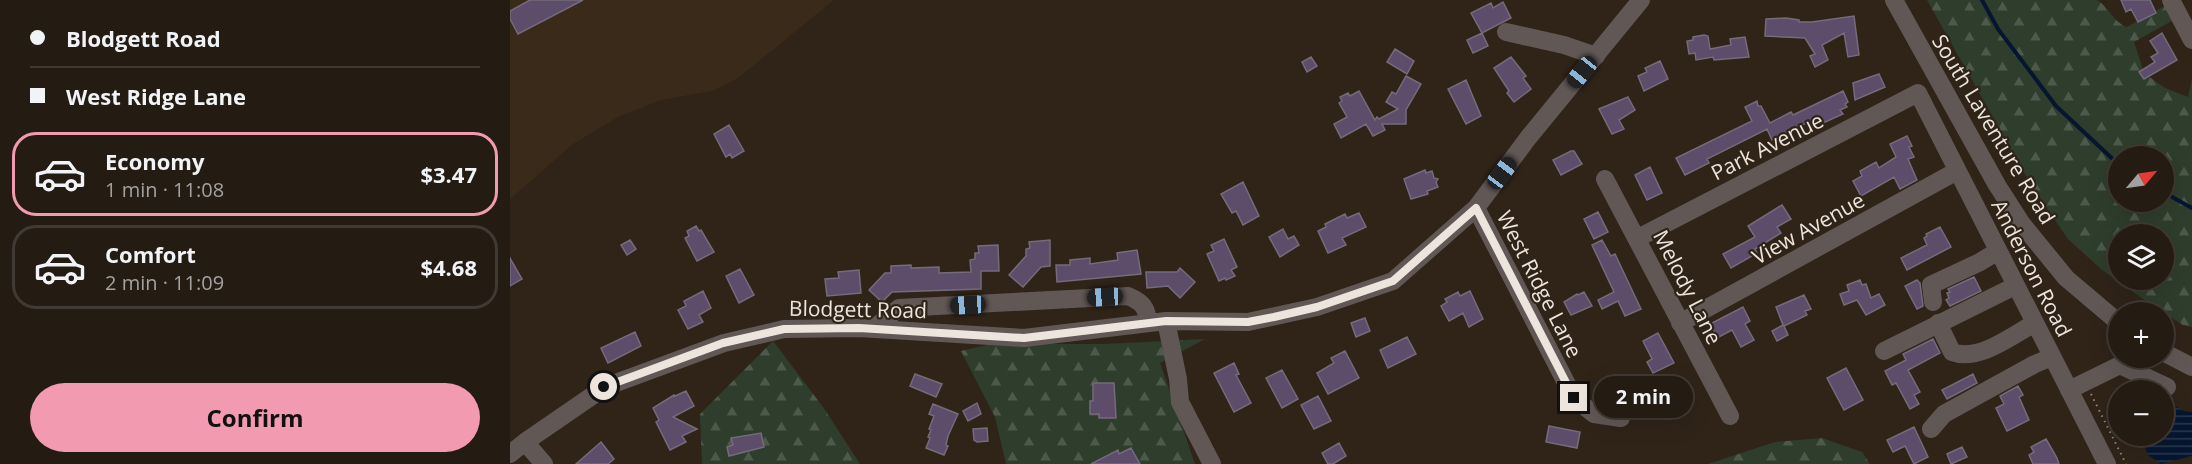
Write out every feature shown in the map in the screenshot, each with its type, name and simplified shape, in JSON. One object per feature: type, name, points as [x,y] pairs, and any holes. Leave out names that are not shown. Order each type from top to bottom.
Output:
[{"type":"street","name":"Blodgett Road","points":[[510,454],[604,387],[723,343],[784,329],[873,329],[1024,338],[1157,322],[1248,322],[1317,307],[1393,281],[1476,208],[1528,138],[1641,0]]},
{"type":"street","name":"South Laventure Road","points":[[1894,0],[1997,185],[2022,224],[2066,278],[2108,314]]},
{"type":"street","points":[[2171,0],[2192,40]]},
{"type":"street","points":[[1506,32],[1564,45],[1596,56]]},
{"type":"street","name":"Anderson Road","points":[[1917,93],[2052,357],[2077,386],[2107,464]]},
{"type":"street","name":"Park Avenue","points":[[1638,238],[1917,93]]},
{"type":"street","name":"View Avenue","points":[[1680,323],[1957,171]]},
{"type":"street","name":"Melody Lane","points":[[1605,179],[1730,416]]},
{"type":"street","name":"West Ridge Lane","points":[[1476,208],[1574,398],[1594,414],[1621,418]]},
{"type":"street","points":[[1933,302],[1931,285],[1998,251]]},
{"type":"street","points":[[1884,351],[2015,286]]},
{"type":"street","points":[[873,329],[899,308],[1128,296],[1141,301],[1157,322],[1178,379],[1180,402],[1212,464]]},
{"type":"street","points":[[1938,323],[1952,352],[1967,356],[1986,349],[2035,323]]},
{"type":"street","points":[[1931,429],[1944,414],[2052,357]]},
{"type":"street","points":[[2174,358],[2192,367]]},
{"type":"street","points":[[2077,386],[2120,365],[2152,380]]},
{"type":"street","points":[[525,442],[544,464]]},
{"type":"path","points":[[2077,386],[2126,464]]},
{"type":"shaded area","points":[[510,0],[834,0],[738,78],[712,91],[661,100],[618,117],[573,144],[510,199]]},
{"type":"green space","points":[[1927,0],[2097,0],[2118,22],[2127,27],[2170,3],[2177,18],[2134,42],[2144,73],[2165,88],[2188,97],[2192,79],[2192,327],[2174,319],[2174,302],[2148,302],[2131,290],[2174,290],[2174,224],[2108,224],[2108,274],[2068,239],[2030,183]]},
{"type":"green space","points":[[1205,339],[1160,363],[1195,464],[1006,464],[995,417],[961,351],[991,344],[1105,344]]},
{"type":"green space","points":[[773,341],[823,407],[860,464],[702,464],[700,414]]},
{"type":"green space","points":[[1822,438],[1862,452],[1870,464],[1708,464],[1775,442]]},
{"type":"water","points":[[2174,405],[2184,411],[2192,412],[2192,456],[2161,464],[2149,456],[2144,446],[2174,446]]},
{"type":"building","points":[[530,0],[583,0],[518,34],[510,19],[510,11]]},
{"type":"building","points":[[2121,0],[2150,0],[2156,13],[2138,22],[2131,9],[2126,12]]},
{"type":"building","points":[[1503,2],[1511,18],[1482,33],[1471,13],[1491,3],[1493,8]]},
{"type":"building","points":[[1854,16],[1859,55],[1848,57],[1844,33],[1822,45],[1828,60],[1815,67],[1810,56],[1815,54],[1805,38],[1765,36],[1766,19],[1786,18],[1799,20],[1799,22],[1812,22]]},
{"type":"building","points":[[1482,33],[1488,46],[1473,53],[1467,40]]},
{"type":"building","points":[[2162,33],[2177,60],[2144,79],[2139,72],[2155,62],[2151,57],[2158,53],[2150,41]]},
{"type":"building","points":[[1704,35],[1708,36],[1710,49],[1731,45],[1730,39],[1745,37],[1749,57],[1714,60],[1713,57],[1696,60],[1695,53],[1689,54],[1687,41]]},
{"type":"building","points":[[1395,49],[1414,61],[1407,74],[1387,62]]},
{"type":"building","points":[[1311,57],[1317,66],[1307,72],[1302,62]]},
{"type":"building","points":[[1511,57],[1526,76],[1523,78],[1531,89],[1514,102],[1494,68]]},
{"type":"building","points":[[1660,61],[1668,79],[1644,91],[1638,76],[1647,72],[1645,68]]},
{"type":"building","points":[[1879,74],[1885,87],[1855,100],[1853,83]]},
{"type":"building","points":[[1406,76],[1421,84],[1406,110],[1406,124],[1382,124],[1385,130],[1373,136],[1366,124],[1341,138],[1334,124],[1347,117],[1339,103],[1342,101],[1340,97],[1348,93],[1350,96],[1359,91],[1375,120],[1377,117],[1379,119],[1398,109],[1386,102],[1392,92],[1396,94]]},
{"type":"building","points":[[1466,80],[1481,116],[1466,124],[1448,89]]},
{"type":"building","points":[[1843,91],[1848,102],[1845,104],[1847,107],[1840,110],[1843,114],[1823,123],[1821,119],[1807,126],[1806,123],[1772,140],[1767,129],[1707,159],[1709,163],[1685,175],[1676,158],[1752,121],[1745,107],[1757,101],[1770,123],[1791,112],[1793,115]]},
{"type":"building","points":[[1628,97],[1635,110],[1619,120],[1624,129],[1612,134],[1599,109]]},
{"type":"building","points":[[729,125],[744,151],[732,158],[730,154],[726,157],[714,134]]},
{"type":"building","points":[[1907,136],[1914,157],[1908,159],[1917,180],[1900,189],[1894,177],[1861,196],[1853,181],[1862,176],[1860,171],[1876,162],[1879,168],[1896,157],[1890,144]]},
{"type":"building","points":[[1574,151],[1582,164],[1561,175],[1553,160]]},
{"type":"building","points":[[1650,167],[1662,193],[1647,200],[1635,175]]},
{"type":"building","points":[[1425,170],[1426,173],[1432,171],[1434,178],[1438,179],[1436,182],[1438,187],[1427,191],[1428,194],[1411,199],[1404,179]]},
{"type":"building","points":[[1243,182],[1259,216],[1243,225],[1236,211],[1232,213],[1221,194]]},
{"type":"building","points":[[1782,205],[1791,219],[1777,227],[1781,233],[1755,249],[1757,253],[1731,268],[1723,254],[1755,237],[1748,226]]},
{"type":"building","points":[[1598,212],[1608,232],[1594,239],[1584,219]]},
{"type":"building","points":[[1359,213],[1366,227],[1342,238],[1346,245],[1328,253],[1318,231],[1326,227],[1325,224],[1345,214],[1347,218]]},
{"type":"building","points":[[696,226],[699,231],[701,230],[714,252],[697,261],[685,238],[689,236],[687,231]]},
{"type":"building","points":[[1940,227],[1951,247],[1907,270],[1901,258],[1927,245],[1924,238],[1926,234]]},
{"type":"building","points":[[1283,229],[1288,239],[1294,236],[1299,245],[1280,257],[1269,237]]},
{"type":"building","points":[[1224,239],[1237,267],[1231,270],[1235,276],[1219,281],[1207,254],[1214,251],[1211,245]]},
{"type":"building","points":[[630,240],[636,249],[627,255],[621,245]]},
{"type":"building","points":[[1050,240],[1050,266],[1041,267],[1023,287],[1009,275],[1026,256],[1026,249],[1030,248],[1029,242]]},
{"type":"building","points":[[1602,240],[1611,256],[1615,254],[1641,309],[1625,316],[1618,301],[1602,309],[1598,300],[1614,292],[1592,245]]},
{"type":"building","points":[[998,245],[999,271],[981,271],[981,289],[892,292],[882,302],[869,290],[885,273],[891,273],[891,266],[939,267],[939,273],[971,272],[970,260],[975,259],[975,253],[979,253],[978,246]]},
{"type":"building","points":[[1137,250],[1141,274],[1057,282],[1056,265],[1070,265],[1070,260],[1090,258],[1090,264],[1118,260],[1117,253]]},
{"type":"building","points":[[510,258],[522,279],[510,286]]},
{"type":"building","points":[[1180,268],[1195,282],[1180,298],[1168,286],[1147,288],[1146,272],[1177,272]]},
{"type":"building","points":[[740,269],[754,295],[739,303],[726,276]]},
{"type":"building","points":[[859,270],[861,293],[827,296],[825,279],[839,278],[838,272]]},
{"type":"building","points":[[1974,277],[1981,291],[1950,306],[1946,300],[1949,298],[1948,289]]},
{"type":"building","points":[[1860,280],[1862,285],[1866,284],[1871,298],[1879,294],[1885,305],[1866,315],[1857,300],[1844,305],[1840,294],[1849,291],[1847,285]]},
{"type":"building","points":[[1917,280],[1920,283],[1923,306],[1917,309],[1905,286]]},
{"type":"building","points":[[703,291],[711,308],[699,315],[703,322],[688,329],[678,310],[686,306],[684,301]]},
{"type":"building","points":[[1470,291],[1483,319],[1469,327],[1463,313],[1449,321],[1441,306],[1447,302],[1445,299],[1458,292],[1460,296]]},
{"type":"building","points":[[1584,292],[1592,306],[1571,315],[1564,302]]},
{"type":"building","points":[[1804,295],[1811,309],[1805,311],[1807,315],[1784,326],[1788,335],[1777,341],[1772,331],[1783,325],[1776,307]]},
{"type":"building","points":[[1743,307],[1750,321],[1745,324],[1754,340],[1741,347],[1732,330],[1717,338],[1710,324]]},
{"type":"building","points":[[1365,318],[1370,331],[1356,337],[1351,323]]},
{"type":"building","points":[[635,332],[641,346],[608,363],[601,348]]},
{"type":"building","points":[[1658,333],[1674,363],[1653,373],[1647,362],[1652,359],[1643,341]]},
{"type":"building","points":[[1407,337],[1416,354],[1388,368],[1380,350]]},
{"type":"building","points":[[1933,339],[1940,353],[1908,370],[1920,392],[1914,395],[1919,404],[1910,409],[1896,383],[1892,385],[1885,371],[1906,360],[1903,354]]},
{"type":"building","points":[[1345,351],[1359,378],[1328,394],[1317,373],[1334,363],[1331,358]]},
{"type":"building","points":[[1234,363],[1239,374],[1236,375],[1251,403],[1234,412],[1214,373]]},
{"type":"building","points":[[1846,368],[1863,400],[1844,410],[1827,378]]},
{"type":"building","points":[[1282,370],[1298,399],[1282,408],[1266,378]]},
{"type":"building","points":[[915,374],[942,384],[936,397],[910,386]]},
{"type":"building","points":[[1973,374],[1977,383],[1947,399],[1942,390]]},
{"type":"building","points":[[1093,383],[1114,383],[1116,418],[1099,418],[1099,414],[1090,414]]},
{"type":"building","points":[[2018,386],[2023,395],[2019,397],[2029,420],[2007,431],[1996,408],[2004,404],[2000,396]]},
{"type":"building","points":[[686,391],[694,406],[673,417],[697,429],[682,436],[686,442],[670,450],[656,422],[659,420],[653,408],[674,395]]},
{"type":"building","points":[[1318,396],[1331,421],[1314,429],[1301,405]]},
{"type":"building","points":[[977,403],[981,414],[968,421],[963,411]]},
{"type":"building","points":[[933,404],[958,414],[948,436],[946,445],[948,446],[944,455],[926,448],[934,416],[929,414]]},
{"type":"building","points":[[1549,426],[1580,432],[1577,448],[1546,442]]},
{"type":"building","points":[[1914,427],[1928,457],[1914,464],[1905,446],[1893,452],[1887,440]]},
{"type":"building","points":[[987,428],[988,441],[974,440],[973,429]]},
{"type":"building","points":[[761,433],[764,447],[729,456],[727,447],[733,445],[731,438]]},
{"type":"building","points":[[2046,439],[2059,464],[2033,464],[2029,455],[2034,452],[2031,447]]},
{"type":"building","points":[[601,442],[614,459],[608,464],[576,464]]},
{"type":"building","points":[[1339,443],[1346,456],[1333,464],[1328,464],[1322,453]]},
{"type":"building","points":[[1962,447],[1967,457],[1951,464],[1947,454]]},
{"type":"building","points":[[1131,448],[1140,464],[1091,464],[1118,450],[1119,454]]},
{"type":"waterway","points":[[1982,0],[1998,29],[2056,106],[2108,155]]},
{"type":"waterway","points":[[2174,198],[2192,208]]},
{"type":"route","points":[[604,387],[723,343],[784,329],[859,328],[1024,338],[1166,321],[1248,322],[1274,317],[1317,307],[1393,281],[1476,208],[1574,398]]}]
